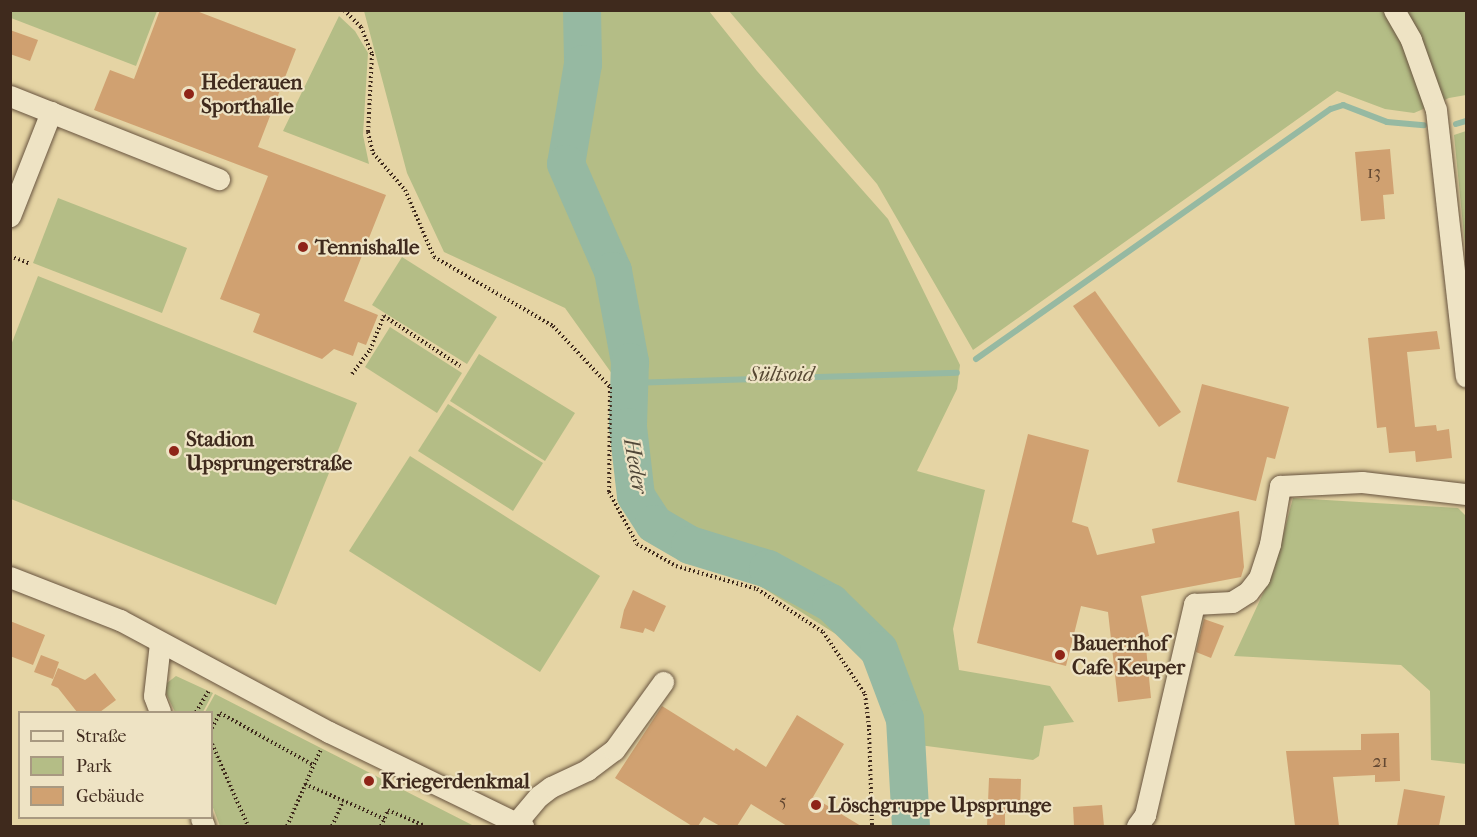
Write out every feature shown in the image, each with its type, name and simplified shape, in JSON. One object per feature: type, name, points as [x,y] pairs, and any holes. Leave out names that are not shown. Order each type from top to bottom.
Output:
[{"type":"street","points":[[1394,10],[1411,40],[1436,110],[1467,376]]},
{"type":"street","points":[[10,96],[219,179]]},
{"type":"street","points":[[10,216],[51,112]]},
{"type":"street","points":[[1137,826],[1145,815],[1194,604],[1232,602],[1248,592],[1259,578],[1270,544],[1280,486],[1362,482],[1467,494]]},
{"type":"street","points":[[10,577],[120,620],[329,732],[519,825],[539,796],[551,787],[587,770],[614,750],[663,682]]},
{"type":"street","points":[[160,643],[154,696],[160,711]]},
{"type":"path","points":[[345,10],[361,27],[372,54],[368,132],[373,153],[405,190],[434,257],[553,326],[610,387],[609,492],[637,544],[676,566],[757,589],[823,632],[865,694],[872,826]]},
{"type":"path","points":[[10,256],[32,264]]},
{"type":"path","points":[[352,374],[370,350],[384,316],[460,366]]},
{"type":"path","points":[[197,711],[218,674]]},
{"type":"path","points":[[213,726],[220,713],[313,765]]},
{"type":"path","points":[[287,826],[329,732]]},
{"type":"path","points":[[213,746],[248,826]]},
{"type":"path","points":[[305,784],[385,819]]},
{"type":"path","points":[[332,826],[343,801]]},
{"type":"path","points":[[894,807],[924,804]]},
{"type":"path","points":[[381,826],[388,810],[425,826]]},
{"type":"green space","points":[[10,11],[157,11],[136,66],[11,18]]},
{"type":"green space","name":"Sültsoid","points":[[364,11],[709,11],[757,71],[888,219],[960,365],[957,389],[917,471],[985,490],[953,629],[959,670],[1050,686],[1074,722],[1044,726],[1039,756],[1033,760],[919,745],[921,716],[910,685],[913,714],[898,731],[872,657],[752,581],[674,557],[641,538],[620,492],[615,378],[565,308],[444,252],[407,173]]},
{"type":"green space","points":[[729,11],[1466,11],[1466,95],[1449,98],[1414,113],[1385,109],[1337,91],[973,350],[877,184]]},
{"type":"green space","points":[[339,16],[355,31],[368,53],[363,135],[369,164],[283,131]]},
{"type":"green space","points":[[1466,131],[1466,256],[1454,135]]},
{"type":"green space","points":[[58,198],[187,248],[162,313],[33,263]]},
{"type":"green space","points":[[402,257],[497,317],[467,364],[372,305]]},
{"type":"green space","name":"Stadion Upsprungerstraße","points":[[38,276],[357,403],[276,605],[11,499],[11,345]]},
{"type":"green space","points":[[390,327],[462,373],[437,413],[365,367]]},
{"type":"green space","points":[[479,354],[575,413],[545,461],[450,401]]},
{"type":"green space","points":[[448,404],[543,463],[513,511],[418,451]]},
{"type":"green space","points":[[410,456],[600,576],[540,672],[349,551]]},
{"type":"green space","points":[[1293,498],[1458,508],[1466,516],[1466,764],[1431,760],[1430,691],[1401,665],[1234,656],[1274,570]]},
{"type":"green space","points":[[176,676],[213,693],[204,711],[175,711],[165,691],[167,683]]},
{"type":"green space","points":[[215,694],[474,826],[220,826],[213,808],[213,711],[206,711]]},
{"type":"building","points":[[160,10],[194,10],[296,49],[258,147],[386,195],[344,301],[378,315],[366,345],[358,342],[353,356],[334,349],[322,359],[253,332],[260,314],[220,299],[268,176],[94,110],[110,70],[134,79]]},
{"type":"building","points":[[10,30],[38,40],[30,61],[10,54]]},
{"type":"building","points":[[1390,149],[1394,194],[1383,195],[1385,219],[1361,221],[1355,152]]},
{"type":"building","points":[[1095,291],[1181,412],[1159,427],[1073,306]]},
{"type":"building","points":[[1437,331],[1440,349],[1407,352],[1415,427],[1436,425],[1437,431],[1449,429],[1452,458],[1416,462],[1415,451],[1389,453],[1386,427],[1377,428],[1368,338]]},
{"type":"building","points":[[1202,384],[1289,407],[1275,459],[1267,457],[1256,501],[1177,482]]},
{"type":"building","points":[[1028,434],[1089,450],[1072,522],[1088,527],[1097,555],[1155,543],[1152,529],[1239,511],[1244,567],[1241,577],[1141,596],[1149,636],[1145,637],[1151,698],[1118,702],[1108,612],[1081,606],[1066,666],[977,643]]},
{"type":"building","points":[[633,590],[666,606],[654,632],[645,628],[643,633],[620,628],[624,610]]},
{"type":"building","points":[[1204,619],[1224,626],[1211,658],[1196,652]]},
{"type":"building","points":[[10,621],[45,635],[33,665],[10,656]]},
{"type":"building","points":[[41,655],[59,662],[53,679],[34,672]]},
{"type":"building","points":[[58,668],[85,680],[95,673],[116,700],[101,711],[76,711],[58,688],[51,685]]},
{"type":"building","points":[[662,706],[734,751],[736,748],[766,767],[797,715],[844,744],[813,797],[861,826],[787,826],[751,804],[737,826],[720,826],[704,817],[698,826],[692,826],[615,778]]},
{"type":"building","points":[[1399,733],[1400,781],[1375,782],[1375,775],[1333,777],[1339,826],[1295,826],[1286,751],[1361,750],[1361,734]]},
{"type":"building","points":[[989,778],[1021,779],[1020,813],[1005,813],[1005,826],[987,826]]},
{"type":"building","points":[[1404,789],[1445,796],[1439,826],[1397,826]]},
{"type":"building","points":[[1102,805],[1104,826],[1074,826],[1073,807]]},
{"type":"waterway","name":"Heder","points":[[582,10],[583,64],[566,164],[613,271],[630,362],[628,427],[636,496],[654,524],[690,545],[768,569],[831,603],[879,650],[905,719],[911,826]]},
{"type":"waterway","points":[[976,359],[1331,109],[1343,105],[1387,122],[1424,125]]},
{"type":"waterway","points":[[1456,124],[1466,121]]},
{"type":"waterway","points":[[630,383],[957,373]]},
{"type":"place","name":"Hederauen Sporthalle","points":[[189,94]]},
{"type":"place","name":"Tennishalle","points":[[303,247]]},
{"type":"place","name":"Stadion Upsprungerstraße","points":[[174,451]]},
{"type":"place","name":"Bauernhof Cafe Keuper","points":[[1060,655]]},
{"type":"place","name":"Kriegerdenkmal","points":[[369,781]]},
{"type":"place","name":"Löschgruppe Upsprunge","points":[[816,805]]}]
